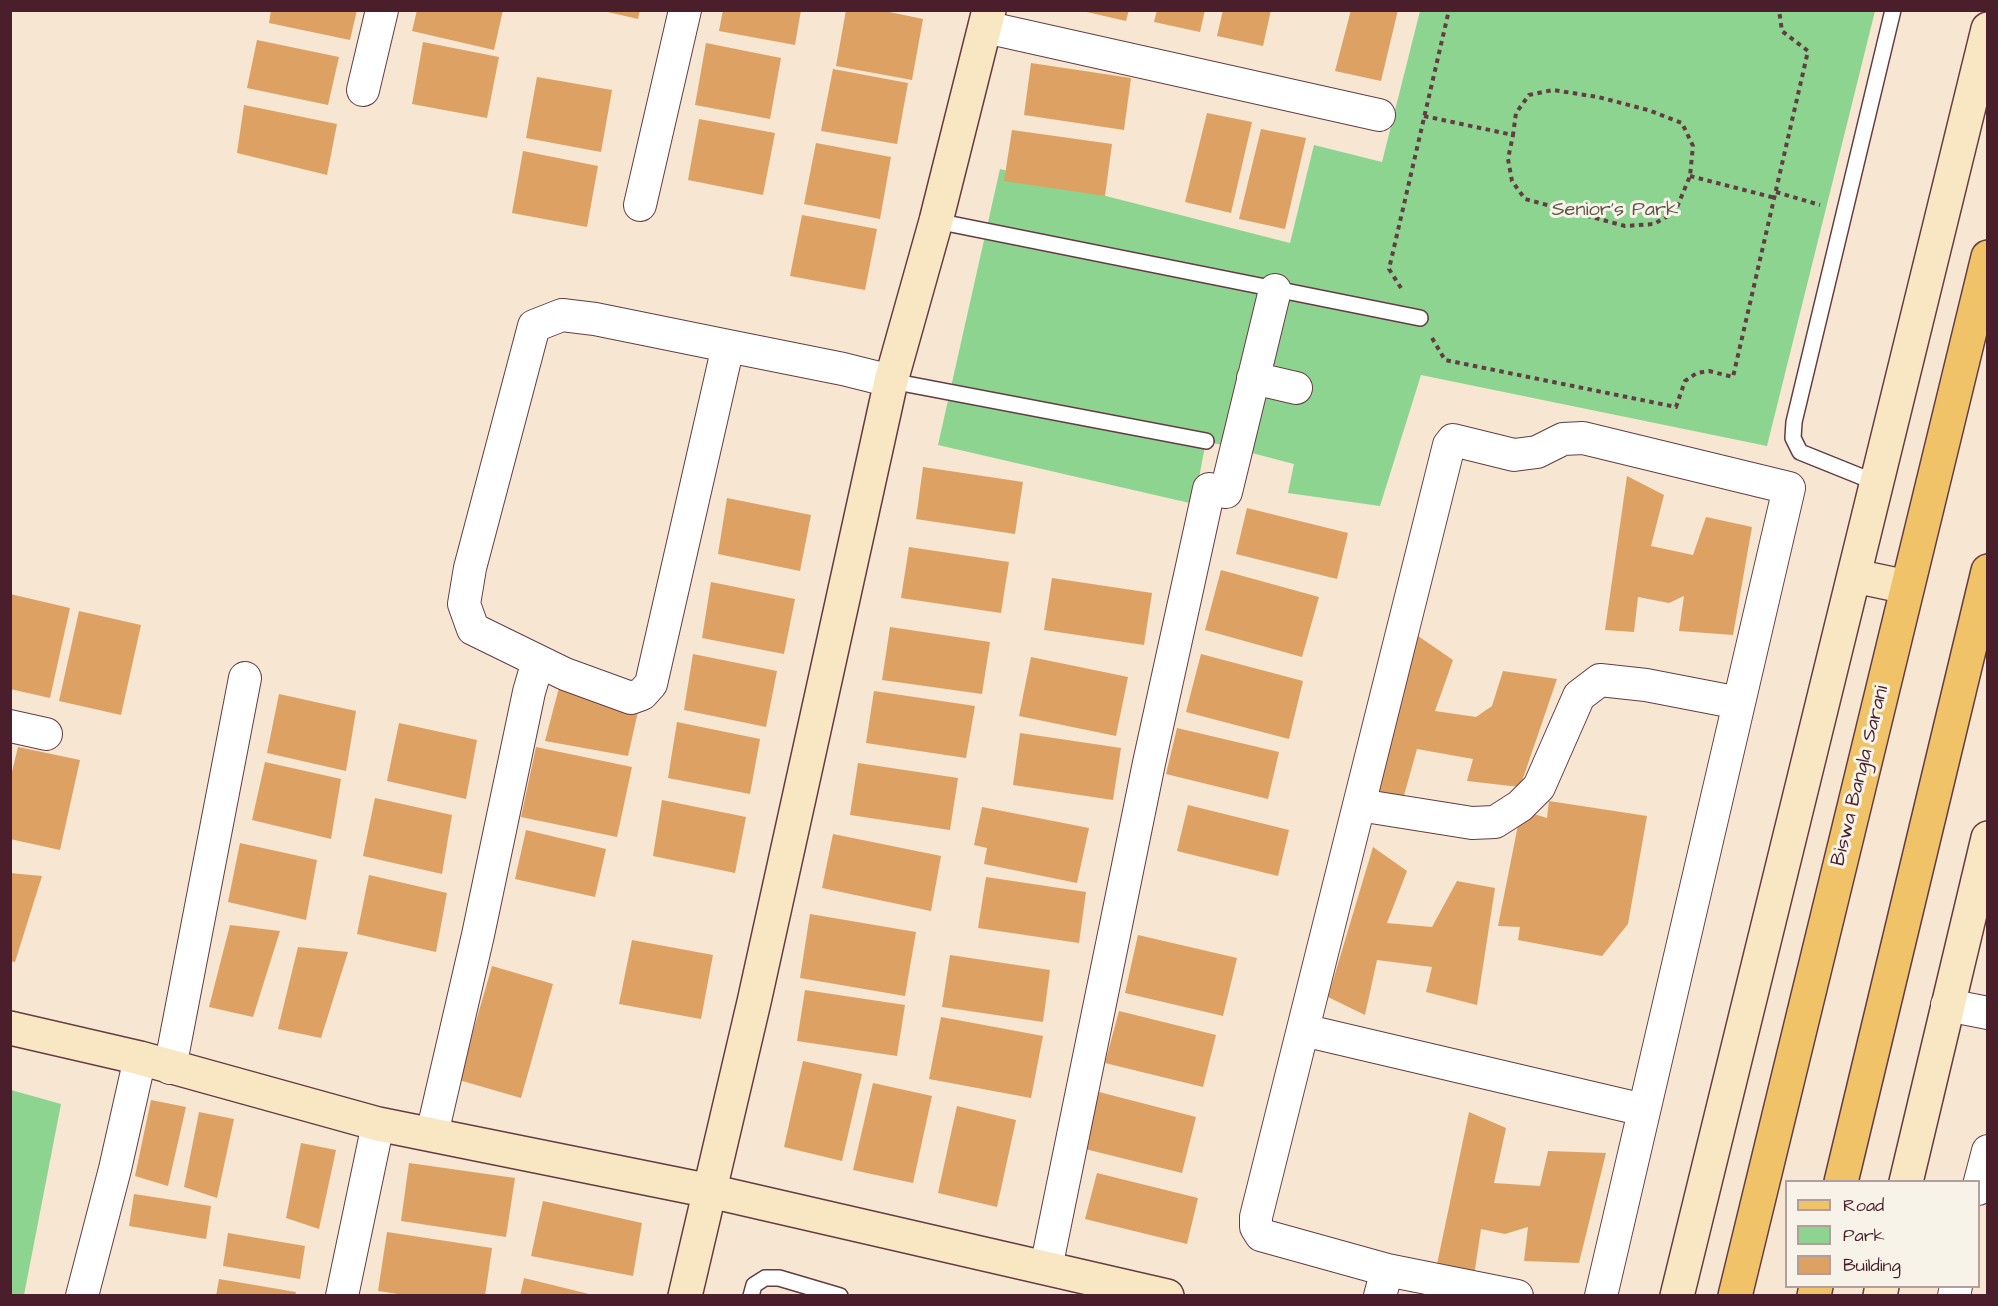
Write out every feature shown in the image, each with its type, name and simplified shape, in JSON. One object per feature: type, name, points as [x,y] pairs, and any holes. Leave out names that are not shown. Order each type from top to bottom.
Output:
[{"type":"main road","name":"Biswa Bangla Sarani","points":[[1735,1296],[1988,257]]},
{"type":"main road","points":[[1841,1180],[1988,571]]},
{"type":"street","points":[[363,90],[382,10]]},
{"type":"street","points":[[640,205],[685,10]]},
{"type":"street","points":[[685,1296],[754,1002],[891,381],[936,221],[987,19],[1379,115]]},
{"type":"street","points":[[1677,1296],[1855,576],[1946,189],[1986,41]]},
{"type":"street","points":[[1046,1268],[1152,752],[1209,489],[1226,492],[1275,290]]},
{"type":"street","points":[[728,346],[651,684],[642,694],[631,698],[538,661],[473,630],[464,604],[470,568],[534,326],[562,315],[595,319],[728,346],[891,381]]},
{"type":"street","points":[[1253,378],[1296,388]]},
{"type":"street","points":[[1517,1296],[1383,1283],[1261,1235],[1256,1227],[1256,1217],[1449,445],[1453,440],[1514,455],[1537,452],[1563,439],[1583,438],[1789,488],[1601,1296]]},
{"type":"street","points":[[1855,576],[1907,587]]},
{"type":"street","points":[[432,1134],[478,935],[529,692],[538,661]]},
{"type":"street","points":[[82,1296],[115,1168],[155,1063],[245,678]]},
{"type":"street","points":[[1359,805],[1472,823],[1496,822],[1521,806],[1539,787],[1579,696],[1600,680],[1646,685],[1739,703]]},
{"type":"street","points":[[10,726],[46,734]]},
{"type":"street","points":[[1906,1180],[1988,838]]},
{"type":"street","points":[[1947,1005],[1988,1013]]},
{"type":"street","points":[[10,1028],[155,1063],[378,1124],[710,1191],[1167,1296]]},
{"type":"street","points":[[1303,1030],[1644,1110]]},
{"type":"street","points":[[342,1296],[378,1124]]},
{"type":"street","points":[[1980,1181],[1988,1151]]},
{"type":"lane","points":[[1877,483],[1800,452],[1793,438],[1794,422],[1893,10]]},
{"type":"lane","points":[[936,221],[1420,318]]},
{"type":"lane","points":[[891,381],[1206,441]]},
{"type":"lane","points":[[751,1296],[754,1285],[765,1278],[779,1278],[840,1296]]},
{"type":"path","points":[[1449,10],[1389,269],[1445,360],[1676,407],[1685,381],[1697,373],[1709,371],[1733,377],[1808,51],[1782,31],[1779,10]]},
{"type":"path","points":[[1553,90],[1598,97],[1648,110],[1682,123],[1693,146],[1690,176],[1675,212],[1654,224],[1625,226],[1525,199],[1512,181],[1508,159],[1513,135],[1516,113],[1529,95],[1553,90]]},
{"type":"path","points":[[1424,116],[1513,135]]},
{"type":"path","points":[[1690,176],[1775,198]]},
{"type":"path","points":[[1776,192],[1844,212]]},
{"type":"green space","name":"Senior's Park","points":[[1420,11],[1875,11],[1767,446],[1421,375],[1380,506],[1288,493],[1294,464],[1206,441],[1194,504],[938,445],[1000,169],[1290,243],[1314,145],[1382,162]]},
{"type":"green space","points":[[11,1090],[61,1104],[24,1295],[11,1295]]},
{"type":"building","points":[[271,10],[357,10],[350,40],[269,23]]},
{"type":"building","points":[[417,10],[503,10],[494,50],[412,31]]},
{"type":"building","points":[[599,10],[640,10],[638,19]]},
{"type":"building","points":[[723,10],[801,10],[795,45],[719,31]]},
{"type":"building","points":[[846,10],[880,10],[923,19],[912,80],[836,66]]},
{"type":"building","points":[[1078,10],[1129,10],[1126,21]]},
{"type":"building","points":[[1157,10],[1205,10],[1200,32],[1154,22]]},
{"type":"building","points":[[1223,10],[1271,10],[1263,46],[1217,36]]},
{"type":"building","points":[[1351,10],[1398,10],[1381,81],[1335,71]]},
{"type":"building","points":[[257,40],[339,57],[328,105],[247,88]]},
{"type":"building","points":[[423,42],[499,57],[487,118],[412,104]]},
{"type":"building","points":[[706,43],[781,58],[770,119],[695,105]]},
{"type":"building","points":[[1031,63],[1131,78],[1124,130],[1024,115]]},
{"type":"building","points":[[833,69],[908,83],[897,144],[821,131]]},
{"type":"building","points":[[537,77],[612,90],[601,152],[526,138]]},
{"type":"building","points":[[244,105],[337,124],[327,175],[237,153]]},
{"type":"building","points":[[1207,113],[1252,122],[1231,213],[1185,202]]},
{"type":"building","points":[[699,119],[775,133],[763,195],[688,180]]},
{"type":"building","points":[[1261,129],[1306,138],[1285,229],[1239,219]]},
{"type":"building","points":[[1012,130],[1112,144],[1105,196],[1004,181]]},
{"type":"building","points":[[816,143],[891,157],[880,219],[804,204]]},
{"type":"building","points":[[523,151],[598,166],[587,227],[512,213]]},
{"type":"building","points":[[802,215],[877,229],[865,290],[790,276]]},
{"type":"building","points":[[923,467],[1023,482],[1015,534],[916,519]]},
{"type":"building","points":[[1627,476],[1664,495],[1651,546],[1693,555],[1706,517],[1752,527],[1733,635],[1679,631],[1684,596],[1669,603],[1638,597],[1634,632],[1605,630]]},
{"type":"building","points":[[727,498],[811,515],[800,571],[718,554]]},
{"type":"building","points":[[1247,508],[1348,533],[1337,579],[1236,554]]},
{"type":"building","points":[[909,547],[1009,562],[1001,613],[901,598]]},
{"type":"building","points":[[1221,570],[1319,597],[1302,657],[1205,630]]},
{"type":"building","points":[[1052,578],[1152,593],[1144,645],[1044,630]]},
{"type":"building","points":[[711,582],[795,599],[784,654],[702,638]]},
{"type":"building","points":[[10,594],[70,608],[50,698],[10,689]]},
{"type":"building","points":[[79,611],[141,625],[121,715],[59,701]]},
{"type":"building","points":[[890,627],[990,642],[982,694],[882,680]]},
{"type":"building","points":[[1418,636],[1453,660],[1435,711],[1476,717],[1492,706],[1503,671],[1557,679],[1520,787],[1467,781],[1473,759],[1417,749],[1403,799],[1368,789]]},
{"type":"building","points":[[693,654],[777,671],[766,727],[684,710]]},
{"type":"building","points":[[1201,654],[1303,681],[1289,739],[1186,712]]},
{"type":"building","points":[[1031,657],[1128,677],[1116,736],[1019,716]]},
{"type":"building","points":[[560,684],[639,707],[628,756],[545,741]]},
{"type":"building","points":[[874,691],[975,706],[966,758],[866,743]]},
{"type":"building","points":[[279,694],[356,711],[346,771],[267,753]]},
{"type":"building","points":[[677,722],[760,739],[750,794],[668,778]]},
{"type":"building","points":[[399,723],[477,740],[466,799],[387,781]]},
{"type":"building","points":[[1177,728],[1279,752],[1268,799],[1166,774]]},
{"type":"building","points":[[1020,733],[1121,748],[1113,800],[1013,785]]},
{"type":"building","points":[[18,747],[80,760],[60,850],[10,839],[10,780]]},
{"type":"building","points":[[536,747],[632,767],[617,837],[521,817]]},
{"type":"building","points":[[265,762],[341,779],[331,839],[252,820]]},
{"type":"building","points":[[858,763],[958,778],[950,830],[850,815]]},
{"type":"building","points":[[375,798],[452,815],[442,874],[363,856]]},
{"type":"building","points":[[662,800],[746,817],[735,873],[653,856]]},
{"type":"building","points":[[1549,801],[1647,816],[1628,924],[1602,956],[1518,940],[1520,927],[1498,926],[1521,810],[1547,818]]},
{"type":"building","points":[[1188,805],[1289,830],[1278,876],[1177,851]]},
{"type":"building","points":[[982,807],[1089,828],[1077,883],[984,864],[987,848],[974,845]]},
{"type":"building","points":[[526,830],[606,849],[595,897],[515,879]]},
{"type":"building","points":[[833,834],[941,856],[931,911],[822,888]]},
{"type":"building","points":[[240,843],[317,860],[306,920],[228,902]]},
{"type":"building","points":[[1373,847],[1407,871],[1387,923],[1432,927],[1457,881],[1495,888],[1477,1005],[1426,992],[1432,967],[1377,960],[1365,1015],[1328,997]]},
{"type":"building","points":[[10,873],[42,876],[15,962],[10,961]]},
{"type":"building","points":[[369,875],[447,893],[436,952],[357,934]]},
{"type":"building","points":[[986,877],[1086,892],[1079,943],[978,928]]},
{"type":"building","points":[[810,914],[916,932],[905,996],[800,978]]},
{"type":"building","points":[[230,925],[280,931],[253,1017],[209,1007]]},
{"type":"building","points":[[1138,935],[1237,958],[1223,1016],[1125,993]]},
{"type":"building","points":[[632,940],[713,955],[701,1019],[619,1004]]},
{"type":"building","points":[[298,947],[348,952],[321,1038],[278,1029]]},
{"type":"building","points":[[950,955],[1050,970],[1043,1022],[942,1007]]},
{"type":"building","points":[[492,966],[553,984],[521,1098],[459,1080]]},
{"type":"building","points":[[805,990],[905,1005],[897,1056],[797,1041]]},
{"type":"building","points":[[1119,1011],[1216,1035],[1203,1087],[1105,1063]]},
{"type":"building","points":[[941,1017],[1043,1036],[1031,1098],[929,1079]]},
{"type":"building","points":[[803,1061],[862,1074],[842,1161],[784,1147]]},
{"type":"building","points":[[873,1083],[932,1096],[913,1183],[853,1170]]},
{"type":"building","points":[[1099,1092],[1196,1117],[1182,1173],[1085,1149]]},
{"type":"building","points":[[151,1100],[186,1107],[168,1186],[135,1176]]},
{"type":"building","points":[[957,1106],[1016,1120],[997,1207],[938,1193]]},
{"type":"building","points":[[199,1112],[234,1119],[217,1198],[184,1187]]},
{"type":"building","points":[[1469,1112],[1506,1128],[1494,1183],[1540,1186],[1548,1151],[1606,1153],[1579,1263],[1524,1261],[1528,1227],[1505,1234],[1481,1229],[1474,1276],[1436,1269]]},
{"type":"building","points":[[301,1143],[336,1150],[319,1229],[286,1218]]},
{"type":"building","points":[[409,1163],[515,1178],[506,1237],[401,1221]]},
{"type":"building","points":[[1097,1173],[1198,1198],[1187,1244],[1085,1219]]},
{"type":"building","points":[[134,1194],[211,1206],[206,1239],[129,1226]]},
{"type":"building","points":[[543,1201],[642,1223],[633,1276],[531,1256]]},
{"type":"building","points":[[387,1232],[492,1248],[485,1296],[411,1296],[378,1291]]},
{"type":"building","points":[[228,1233],[305,1246],[300,1279],[223,1266]]},
{"type":"building","points":[[524,1278],[593,1295],[593,1296],[520,1296]]},
{"type":"building","points":[[219,1279],[296,1292],[295,1296],[216,1296]]}]
